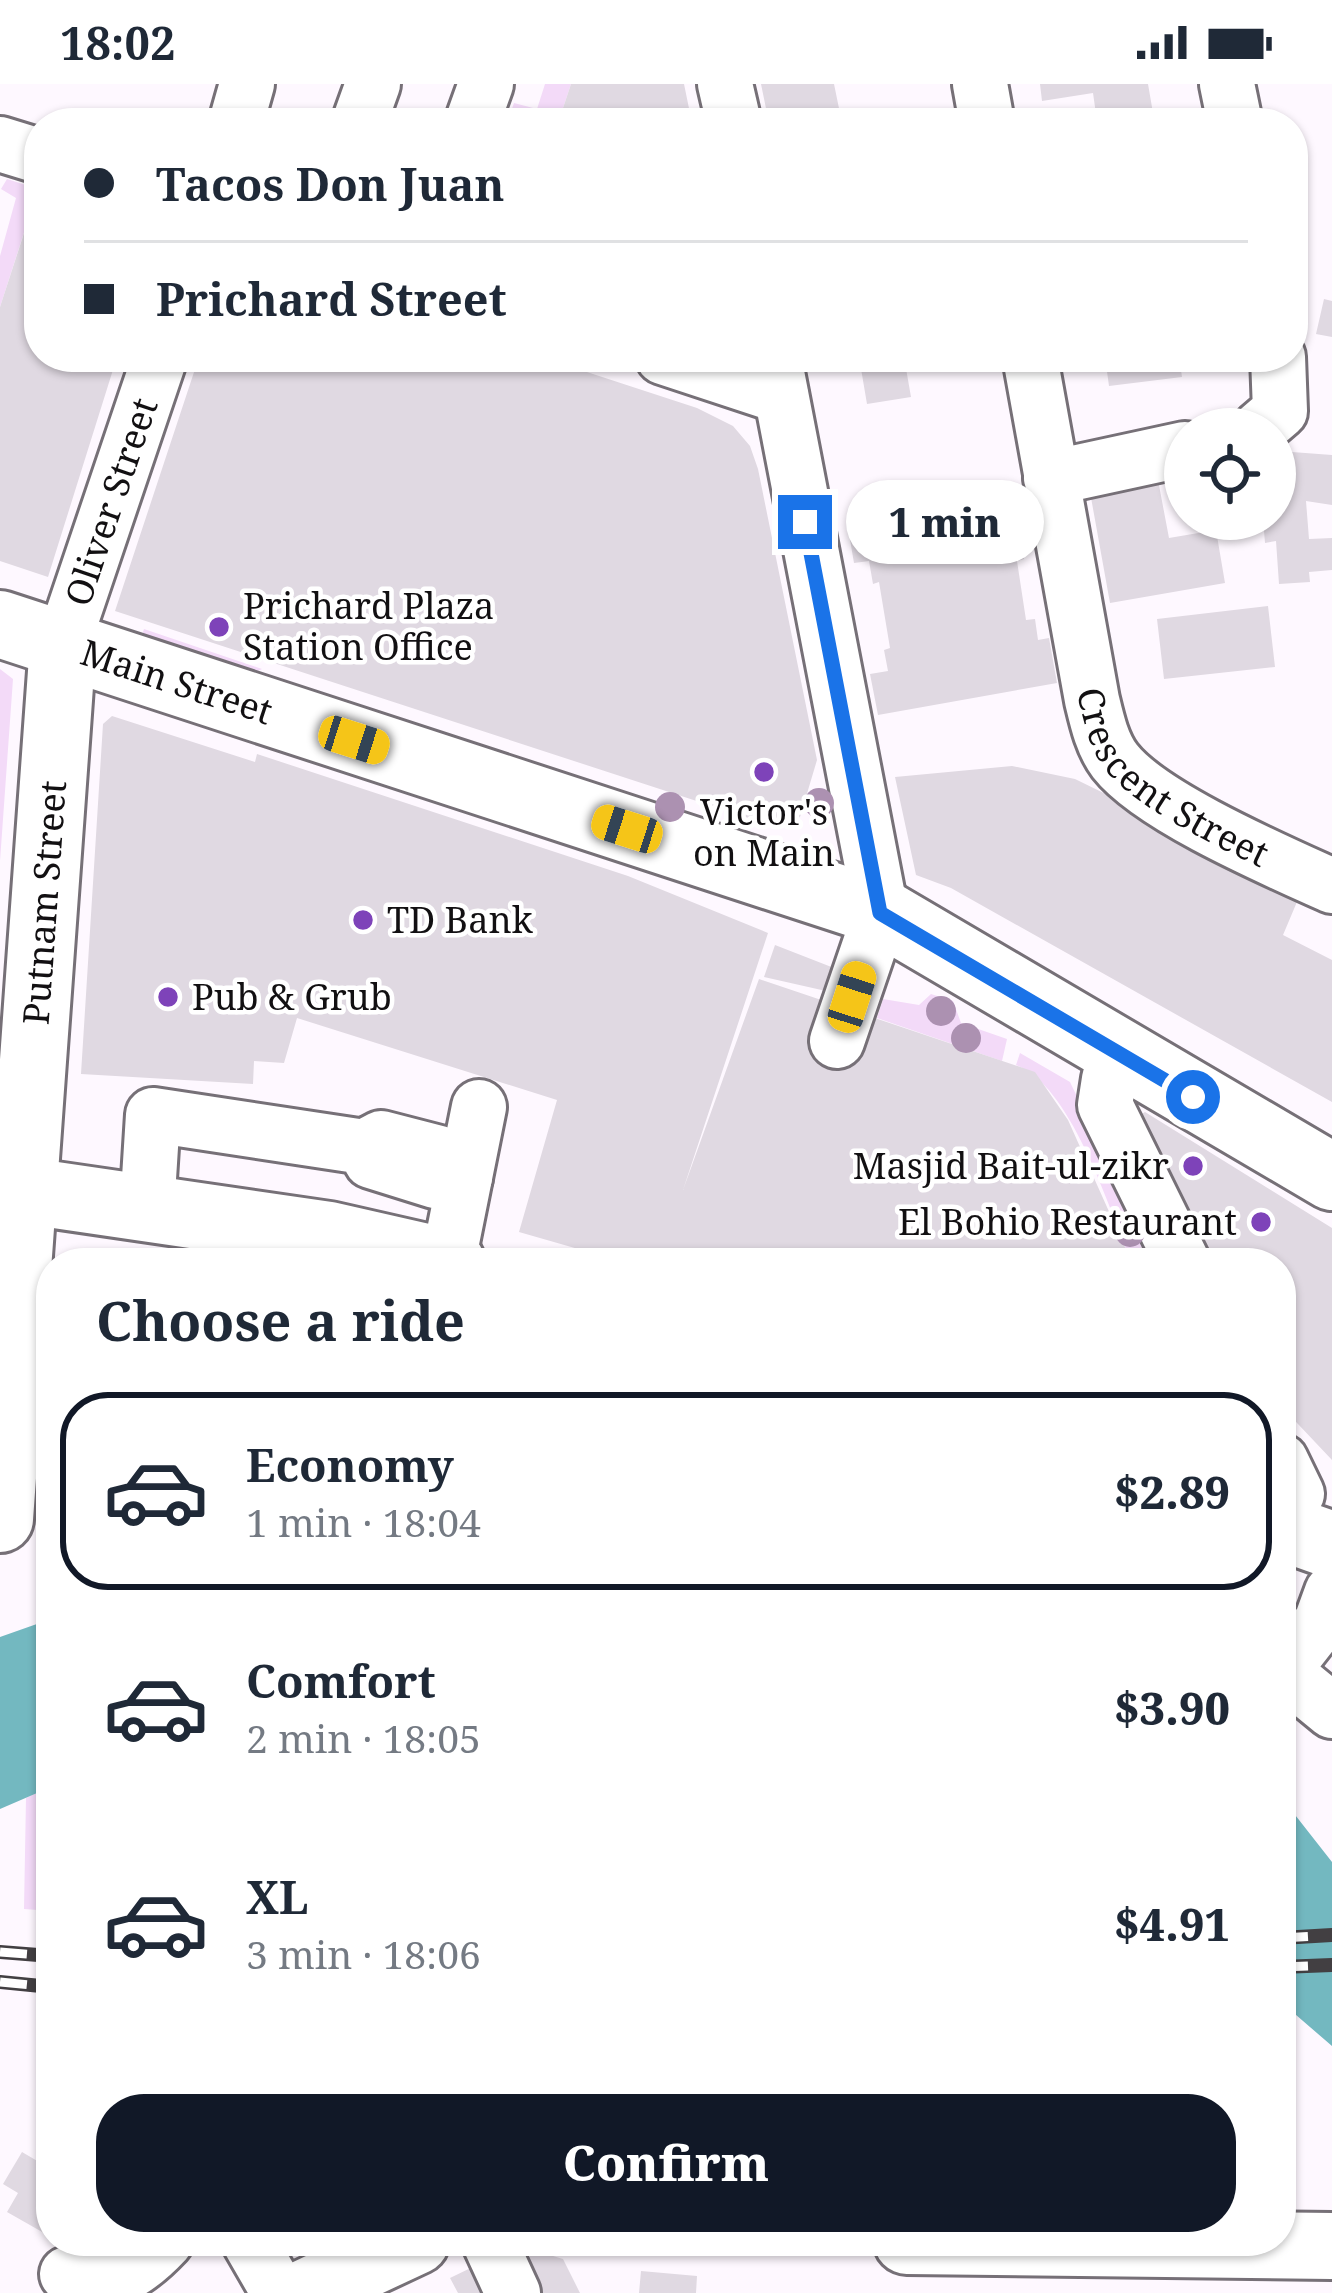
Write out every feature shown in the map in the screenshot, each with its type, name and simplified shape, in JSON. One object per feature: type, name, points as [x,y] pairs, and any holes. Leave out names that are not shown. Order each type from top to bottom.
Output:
[{"type":"main road","name":"Main Street","points":[[0,624],[880,913],[1332,1177]]},
{"type":"main road","name":"Putnam Street","points":[[0,1519],[11,1190],[62,644]]},
{"type":"main road","points":[[11,1190],[329,1234],[387,1248]]},
{"type":"main road","points":[[1296,2247],[1332,2246]]},
{"type":"main road","points":[[340,2285],[390,2256]]},
{"type":"street","name":"Oliver Street","points":[[62,644],[155,372]]},
{"type":"street","name":"Crescent Street","points":[[1033,372],[1099,726],[1119,766],[1186,812],[1332,886]]},
{"type":"street","points":[[1279,372],[1280,408]]},
{"type":"street","points":[[777,376],[880,913],[837,1041]]},
{"type":"street","points":[[1052,478],[1164,454]]},
{"type":"street","points":[[1109,1079],[1105,1105],[1176,1248]]},
{"type":"street","points":[[451,1248],[458,1174],[479,1106]]},
{"type":"street","points":[[147,1210],[153,1115],[364,1147],[371,1161],[436,1180],[458,1174]]},
{"type":"street","points":[[70,2269],[103,2285],[123,2277],[148,2256]]},
{"type":"street","points":[[258,2256],[280,2293]]},
{"type":"street","points":[[496,2256],[513,2293]]},
{"type":"shaded area","points":[[545,84],[571,84],[563,108],[537,108]]},
{"type":"shaded area","points":[[7,179],[24,184],[24,232],[0,307],[0,256],[16,198],[1,189]]},
{"type":"shaded area","points":[[144,629],[262,669],[253,673],[140,641]]},
{"type":"shaded area","points":[[0,669],[13,679],[0,861]]},
{"type":"shaded area","points":[[931,994],[953,1001],[961,1023],[1007,1039],[1002,1061],[877,1018],[883,999],[919,1005]]},
{"type":"shaded area","points":[[1020,1053],[1070,1082],[1148,1244],[1126,1248],[1070,1120],[1035,1077],[1016,1065]]},
{"type":"shaded area","points":[[36,1793],[36,1910],[24,1909],[26,1798]]},
{"type":"water","points":[[36,1624],[36,1793],[0,1809],[0,1637]]},
{"type":"water","points":[[1296,1816],[1332,1862],[1332,2046],[1296,2015]]},
{"type":"building","points":[[571,84],[684,84],[689,108],[563,108]]},
{"type":"building","points":[[761,84],[834,84],[839,108],[766,108]]},
{"type":"building","points":[[1040,84],[1148,84],[1152,108],[1095,108],[1093,93],[1042,101]]},
{"type":"building","points":[[24,233],[24,372],[112,372],[48,577],[0,561],[0,307]]},
{"type":"building","points":[[1324,299],[1332,301],[1332,337],[1316,334]]},
{"type":"building","points":[[194,372],[587,372],[697,408],[733,426],[750,446],[817,760],[800,817],[779,828],[115,611]]},
{"type":"building","points":[[862,372],[907,372],[911,397],[867,404]]},
{"type":"building","points":[[1107,372],[1181,372],[1182,377],[1109,386]]},
{"type":"building","points":[[1296,452],[1332,455],[1332,505],[1306,501],[1309,539],[1332,538],[1332,570],[1309,572],[1310,582],[1279,584],[1276,541],[1265,540],[1296,540]]},
{"type":"building","points":[[1158,480],[1164,540],[1218,540],[1225,583],[1110,603],[1090,492]]},
{"type":"building","points":[[1029,489],[1036,534],[1020,537],[1024,559],[1017,561],[1026,620],[1035,619],[1038,640],[1049,638],[1057,683],[878,715],[870,674],[888,671],[884,650],[890,648],[879,582],[873,584],[869,561],[854,563],[847,522]]},
{"type":"building","points":[[1268,606],[1275,667],[1164,679],[1157,619]]},
{"type":"building","points":[[112,716],[255,762],[257,754],[628,876],[768,933],[683,1190],[759,979],[1035,1072],[1068,1120],[1125,1248],[575,1248],[519,1232],[557,1100],[297,1018],[284,1063],[254,1061],[253,1084],[81,1074],[103,724]]},
{"type":"building","points":[[1012,766],[1075,779],[1302,890],[1283,935],[1332,960],[1332,1102],[951,888],[916,875],[895,777]]},
{"type":"building","points":[[775,945],[834,968],[826,991],[764,977]]},
{"type":"building","points":[[1145,1112],[1332,1228],[1332,1460],[1296,1422],[1296,1248],[1193,1248],[1130,1121]]},
{"type":"building","points":[[22,2152],[36,2160],[36,2228],[7,2212],[18,2193],[3,2184]]},
{"type":"building","points":[[530,2256],[553,2256],[563,2259],[580,2293],[522,2293],[516,2281]]},
{"type":"building","points":[[483,2262],[497,2293],[458,2293],[450,2278]]},
{"type":"building","points":[[641,2271],[697,2276],[696,2293],[639,2293]]},
{"type":"railway","points":[[1296,1937],[1332,1935]]},
{"type":"railway","points":[[0,1952],[36,1955]]},
{"type":"railway","points":[[1296,1966],[1332,1965]]},
{"type":"railway","points":[[0,1982],[36,1986]]},
{"type":"place","name":"Prichard Plaza Station Office","points":[[219,627]]},
{"type":"place","name":"Victor's on Main","points":[[764,772]]},
{"type":"place","name":"TD Bank","points":[[363,920]]},
{"type":"place","name":"Pub & Grub","points":[[168,997]]},
{"type":"place","name":"Masjid Bait-ul-zikr","points":[[1193,1166]]},
{"type":"place","name":"El Bohio Restaurant","points":[[1261,1222]]},
{"type":"route","points":[[805,522],[880,913],[1193,1097]]}]
